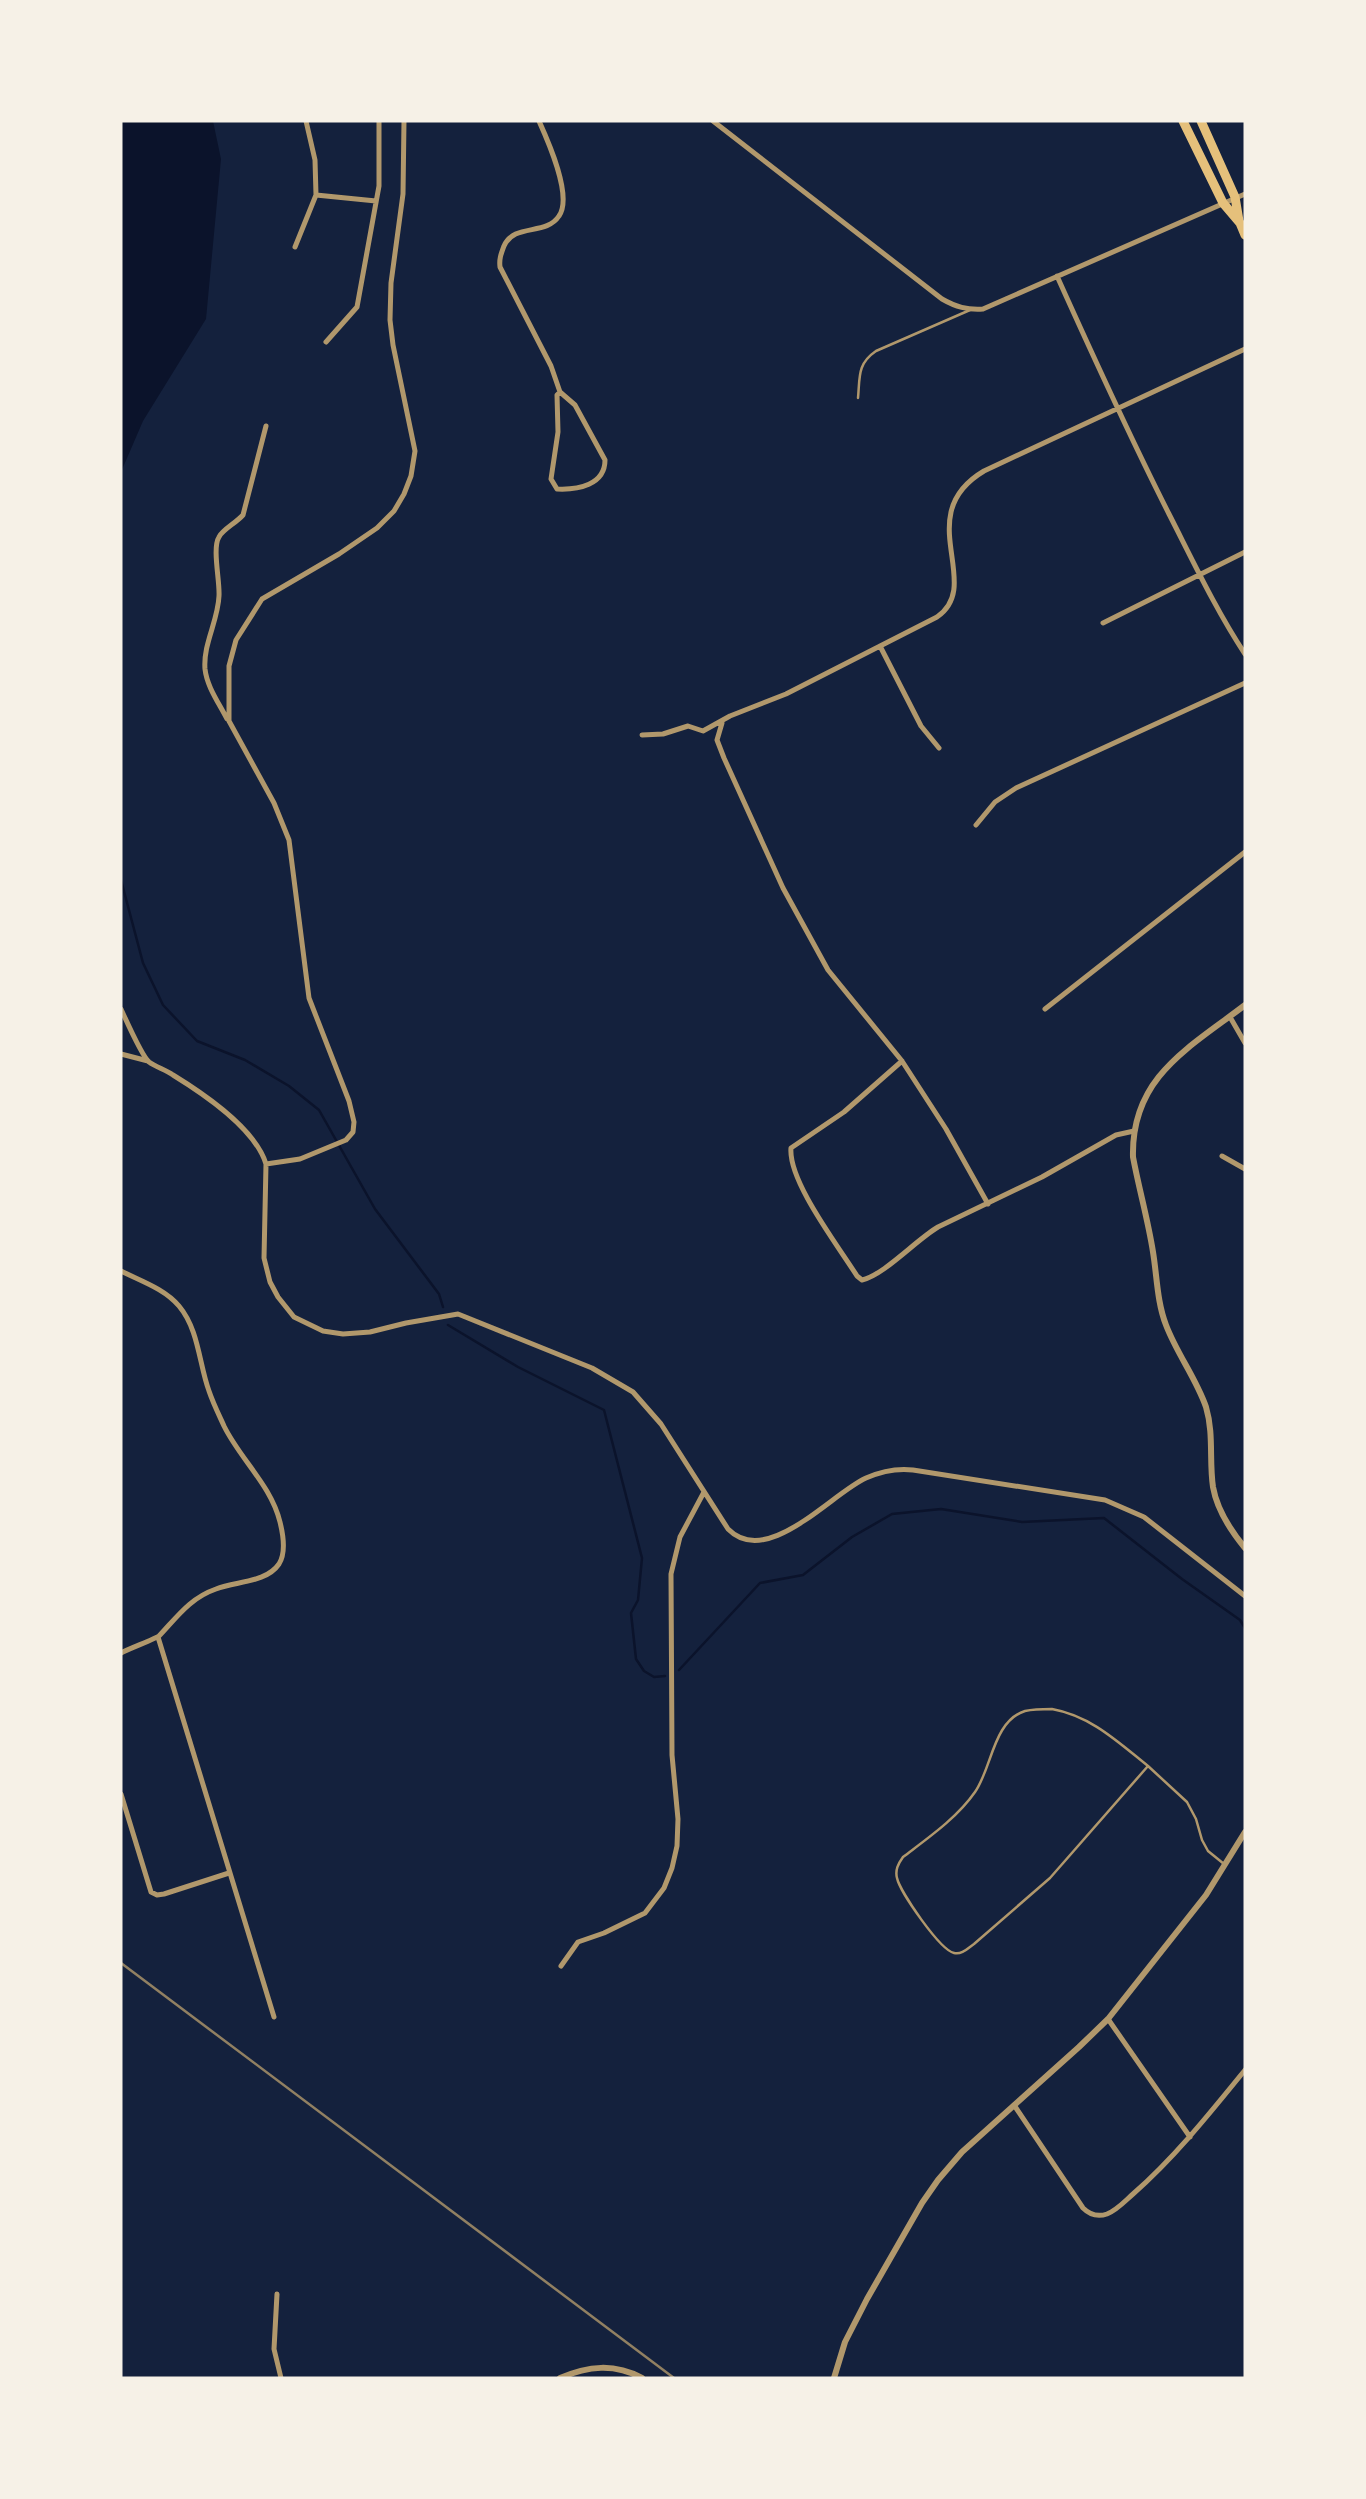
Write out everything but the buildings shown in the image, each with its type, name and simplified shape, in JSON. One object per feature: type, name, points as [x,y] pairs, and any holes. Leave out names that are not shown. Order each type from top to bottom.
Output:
[{"type":"highway","points":[[1183,121],[1223,203],[1240,223]]},
{"type":"highway","points":[[1200,121],[1235,197],[1245,235]]},
{"type":"street","points":[[295,247],[316,195],[315,160],[306,121]]},
{"type":"street","points":[[327,342],[357,307],[379,186],[379,121]]},
{"type":"street","points":[[229,721],[227,682],[236,640],[262,599],[339,555],[377,528],[394,511],[411,476],[415,451],[390,320],[391,283],[402,194],[404,121]]},
{"type":"street","points":[[539,121],[559,172],[564,203],[561,214],[552,223],[514,233],[507,239],[499,259],[506,279],[551,366],[560,392],[575,405],[605,460],[605,469],[598,479],[571,489],[557,489],[551,479],[558,432],[557,395],[560,392]]},
{"type":"street","points":[[713,121],[942,299],[954,306],[970,310],[983,309],[1245,194]]},
{"type":"street","points":[[316,195],[376,201]]},
{"type":"street","points":[[1057,276],[1199,575],[1227,628],[1245,654]]},
{"type":"street","points":[[642,735],[663,734],[688,726],[703,731],[786,694],[937,617],[950,605],[954,589],[949,514],[956,495],[964,485],[984,471],[1245,349]]},
{"type":"street","points":[[266,426],[243,515],[235,525],[218,537],[216,545],[218,612],[205,658],[206,673],[212,692],[274,803],[289,840],[309,998],[349,1101],[354,1122],[353,1132],[346,1140],[300,1159],[266,1164]]},
{"type":"street","points":[[1103,623],[1245,552]]},
{"type":"street","points":[[880,646],[921,726],[939,748]]},
{"type":"street","points":[[976,825],[995,802],[1016,788],[1245,683]]},
{"type":"street","points":[[724,720],[720,725],[718,740],[724,758],[805,931],[833,976],[902,1061],[946,1129],[988,1204]]},
{"type":"street","points":[[1045,1009],[1245,852]]},
{"type":"street","points":[[1245,1005],[1183,1052],[1155,1080],[1142,1102],[1134,1131],[1133,1157],[1150,1234],[1161,1308],[1206,1409],[1216,1499],[1230,1527],[1245,1548]]},
{"type":"street","points":[[121,1009],[148,1061]]},
{"type":"street","points":[[1230,1017],[1245,1043]]},
{"type":"street","points":[[121,1054],[148,1061],[199,1091],[248,1134],[264,1157],[264,1258],[274,1290],[294,1317],[323,1331],[343,1334],[370,1332],[458,1314],[592,1368],[633,1392],[662,1424],[734,1535],[763,1539],[783,1532],[802,1523],[864,1478],[896,1468],[1105,1500],[1144,1517],[1245,1596]]},
{"type":"street","points":[[902,1061],[844,1112],[793,1144],[790,1152],[808,1199],[862,1280],[878,1273],[938,1227],[1042,1177],[1116,1135],[1134,1131]]},
{"type":"street","points":[[1222,1156],[1245,1169]]},
{"type":"street","points":[[121,1271],[159,1289],[186,1315],[197,1343],[209,1391],[234,1444],[271,1496],[283,1539],[280,1563],[270,1573],[217,1588],[201,1596],[181,1611],[158,1637],[121,1653]]},
{"type":"street","points":[[561,1966],[578,1942],[645,1913],[664,1888],[672,1868],[677,1846],[678,1819],[672,1755],[671,1574],[680,1537],[704,1492]]},
{"type":"street","points":[[158,1637],[274,2018]]},
{"type":"street","points":[[121,1794],[151,1892],[164,1894],[229,1873]]},
{"type":"street","points":[[834,2378],[845,2342],[867,2299],[938,2180],[962,2152],[1108,2019],[1206,1895],[1245,1832]]},
{"type":"street","points":[[1108,2019],[1190,2137]]},
{"type":"street","points":[[1014,2105],[1075,2198],[1088,2213],[1105,2215],[1114,2211],[1190,2137],[1245,2070]]},
{"type":"street","points":[[277,2294],[274,2348],[281,2378]]},
{"type":"street","points":[[560,2378],[577,2370],[604,2367],[628,2371],[642,2378]]},
{"type":"lane","points":[[858,398],[860,371],[864,359],[876,351],[970,310]]},
{"type":"lane","points":[[1148,1766],[1050,1878],[963,1952],[953,1953],[942,1946],[901,1888],[896,1876],[897,1865],[902,1857],[953,1816],[975,1793],[987,1771],[999,1736],[1012,1719],[1022,1712],[1052,1709],[1083,1717],[1148,1766],[1187,1801],[1208,1851],[1224,1864]]},
{"type":"water","points":[[121,121],[213,121],[221,159],[206,319],[143,421],[121,472]]},
{"type":"waterway","points":[[121,880],[143,963],[163,1005],[197,1041],[245,1060],[289,1086],[319,1110],[375,1209],[439,1294],[443,1307]]},
{"type":"waterway","points":[[448,1325],[518,1367],[604,1410],[642,1558],[638,1600],[631,1613],[636,1659],[644,1671],[654,1677],[665,1676]]},
{"type":"waterway","points":[[679,1670],[760,1583],[803,1575],[852,1537],[892,1514],[941,1509],[1022,1522],[1104,1518],[1240,1620],[1245,1628]]},
{"type":"railway","points":[[121,1963],[674,2378]]}]
